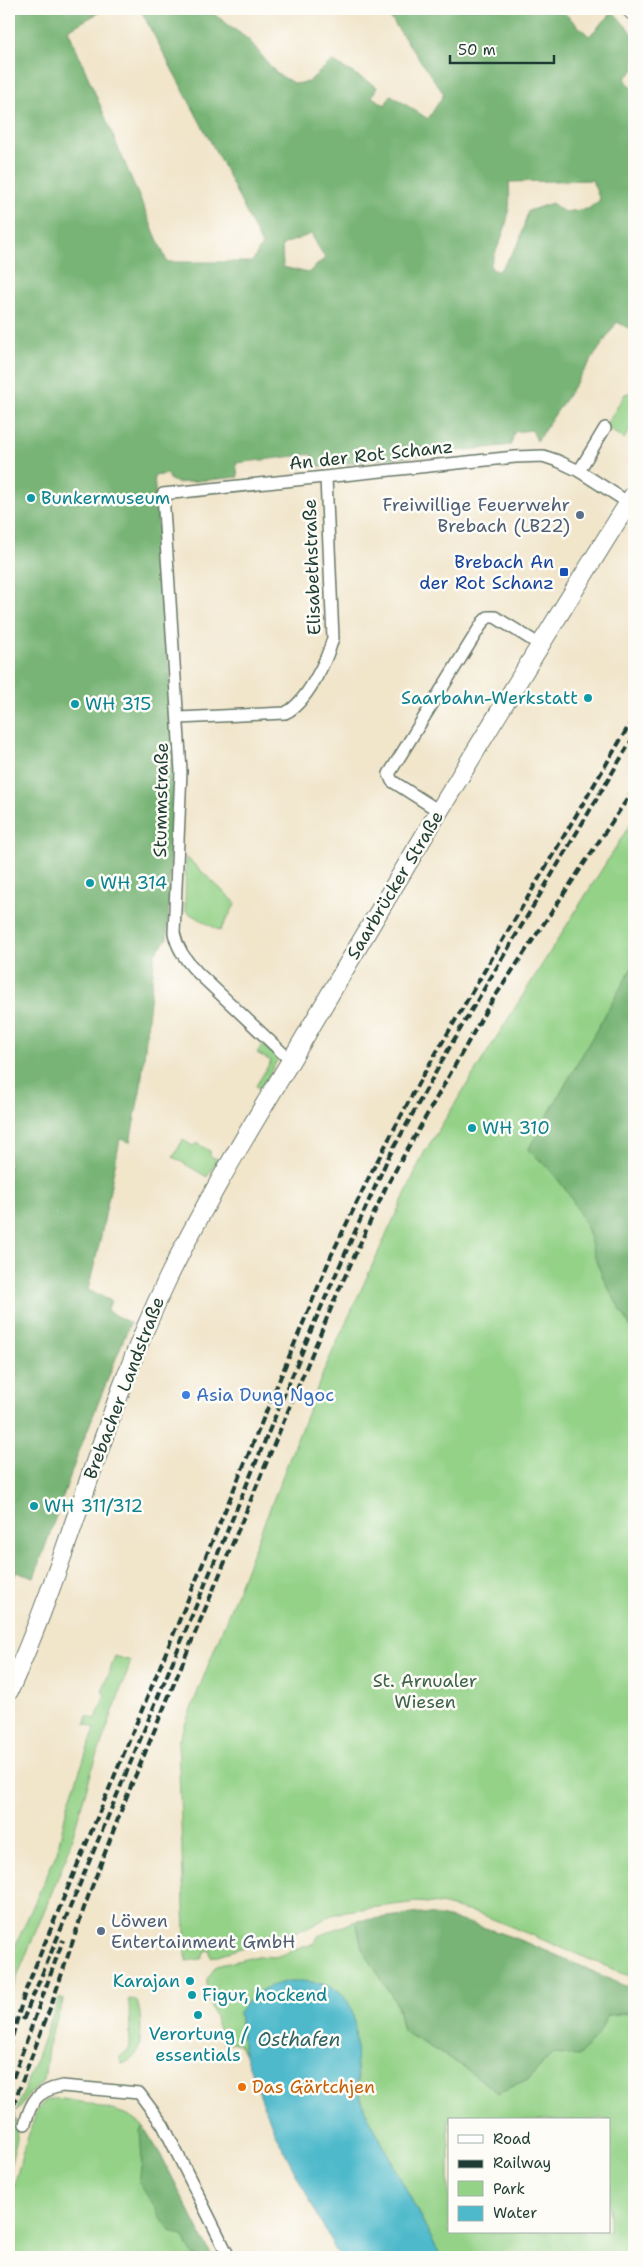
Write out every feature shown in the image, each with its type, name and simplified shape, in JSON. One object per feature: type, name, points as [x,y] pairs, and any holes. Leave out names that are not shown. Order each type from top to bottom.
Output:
[{"type":"main road","points":[[631,9],[634,12]]},
{"type":"main road","name":"Saarbrücker Straße","points":[[166,1282],[182,1249],[290,1060],[439,811],[632,498]]},
{"type":"main road","name":"Brebacher Landstraße","points":[[9,1691],[38,1618],[107,1427],[166,1282]]},
{"type":"street","points":[[579,470],[605,428]]},
{"type":"street","name":"An der Rot Schanz","points":[[163,494],[543,456],[579,470],[632,498]]},
{"type":"street","name":"Elisabethstraße","points":[[179,718],[285,713],[294,709],[324,663],[333,638],[326,478]]},
{"type":"street","name":"Stummstraße","points":[[163,494],[181,771],[174,932],[176,943],[185,958],[197,972],[290,1060]]},
{"type":"street","points":[[439,811],[392,781],[389,774],[483,622],[488,617],[495,616],[542,646]]},
{"type":"street","points":[[25,2124],[30,2106],[39,2094],[49,2089],[62,2086],[139,2093],[163,2125],[229,2257]]},
{"type":"green space","points":[[9,9],[101,9],[100,12],[68,30],[167,262],[252,262],[262,245],[224,167],[140,9],[207,9],[249,40],[276,73],[295,84],[308,82],[332,61],[377,87],[372,97],[385,105],[391,95],[428,119],[444,94],[384,9],[560,9],[589,36],[613,12],[634,35],[634,70],[625,78],[634,93],[634,331],[617,322],[537,441],[532,430],[514,432],[511,445],[314,467],[312,454],[236,463],[238,477],[177,483],[169,479],[168,474],[154,476],[173,718],[174,771],[167,939],[155,953],[141,1086],[130,1142],[120,1139],[100,1241],[88,1290],[111,1301],[107,1311],[130,1323],[78,1454],[34,1578],[16,1572],[9,1592]],"holes":[[[592,180],[600,200],[588,209],[564,212],[552,203],[528,211],[519,243],[500,270],[493,270],[490,265],[503,234],[508,215],[509,182]],[[311,234],[325,258],[308,273],[283,267],[282,245]]]},
{"type":"green space","points":[[629,393],[634,396],[634,423],[624,439],[607,428],[606,425],[625,394]]},
{"type":"green space","name":"St. Arnualer Wiesen","points":[[634,818],[634,1978],[483,1915],[440,1904],[417,1902],[346,1911],[329,1916],[311,1927],[211,1957],[210,1950],[205,1951],[201,1959],[186,1961],[178,1742],[325,1368],[424,1153]]},
{"type":"green space","points":[[186,857],[236,903],[220,931],[185,911]]},
{"type":"green space","points":[[634,964],[634,1333],[602,1275],[584,1223],[572,1200],[557,1178],[528,1150]]},
{"type":"green space","points":[[262,1044],[278,1059],[261,1089],[256,1086],[271,1061],[257,1053]]},
{"type":"green space","points":[[183,1140],[193,1146],[196,1143],[210,1151],[210,1156],[217,1159],[207,1177],[173,1157]]},
{"type":"green space","points":[[115,1656],[131,1661],[91,1773],[67,1855],[9,1997],[9,1960],[57,1852],[68,1804],[95,1728],[85,1724],[87,1716],[96,1719],[105,1694],[102,1692]]},
{"type":"green space","points":[[420,1913],[476,1925],[503,1934],[556,1955],[634,1990],[634,2013],[608,2015],[598,2035],[579,2056],[551,2054],[530,2078],[498,2093],[464,2067],[403,2031],[397,2004],[362,1948],[356,1921]]},
{"type":"green space","points":[[356,1921],[362,1948],[397,2004],[403,2031],[464,2067],[498,2092],[530,2078],[551,2054],[598,2035],[608,2015],[634,2013],[634,2257],[441,2257],[364,2108],[348,2003],[239,2012],[244,2053],[239,2044],[232,2042],[224,2044],[206,1991],[207,1979],[216,1966],[258,1956],[275,1957],[315,1943],[318,1936]]},
{"type":"green space","points":[[59,1999],[64,1999],[49,2040],[44,2081],[27,2096],[21,2108],[16,2111]]},
{"type":"green space","points":[[129,1999],[136,2000],[138,2005],[141,2035],[136,2054],[132,2059],[123,2064],[119,2058],[130,2048]]},
{"type":"green space","points":[[57,2098],[92,2104],[128,2115],[143,2126],[163,2159],[212,2257],[9,2257],[9,2205],[24,2148],[37,2111],[45,2101]]},
{"type":"green space","points":[[15,2113],[17,2139],[9,2170],[9,2131]]},
{"type":"green space","points":[[143,2126],[163,2159],[212,2257],[195,2256],[189,2249],[184,2237],[170,2231],[139,2183],[142,2161],[140,2131]]},
{"type":"water","name":"Osthafen","points":[[290,1981],[322,1984],[336,1990],[348,2002],[354,2019],[358,2086],[364,2108],[441,2257],[339,2257],[274,2131],[244,2053],[239,2012],[249,1999],[260,1991],[273,1985]]},
{"type":"railway","points":[[9,2048],[25,1992],[37,1962],[331,1256],[372,1171],[419,1082],[634,717]]},
{"type":"railway","points":[[23,2020],[315,1321],[388,1158],[452,1043],[634,736]]},
{"type":"railway","points":[[9,2116],[124,1803],[337,1294],[386,1187],[488,1007],[634,789]]},
{"type":"railway","points":[[9,2089],[63,1940]]},
{"type":"place","name":"Bunkermuseum","points":[[31,498]]},
{"type":"place","name":"Freiwillige Feuerwehr Brebach (LB22)","points":[[580,515]]},
{"type":"place","name":"Brebach An der Rot Schanz","points":[[564,572]]},
{"type":"place","name":"Saarbahn-Werkstatt","points":[[588,698]]},
{"type":"place","name":"WH 315","points":[[75,704]]},
{"type":"place","name":"WH 314","points":[[90,883]]},
{"type":"place","name":"WH 310","points":[[472,1128]]},
{"type":"place","name":"Asia Dung Ngoc","points":[[186,1395]]},
{"type":"place","name":"WH 311/312","points":[[34,1506]]},
{"type":"place","name":"Löwen Entertainment GmbH","points":[[101,1931]]},
{"type":"place","name":"Karajan","points":[[190,1981]]},
{"type":"place","name":"Figur, hockend","points":[[192,1995]]},
{"type":"place","name":"Verortung / essentials","points":[[198,2015]]},
{"type":"place","name":"Das Gärtchjen","points":[[242,2087]]}]
